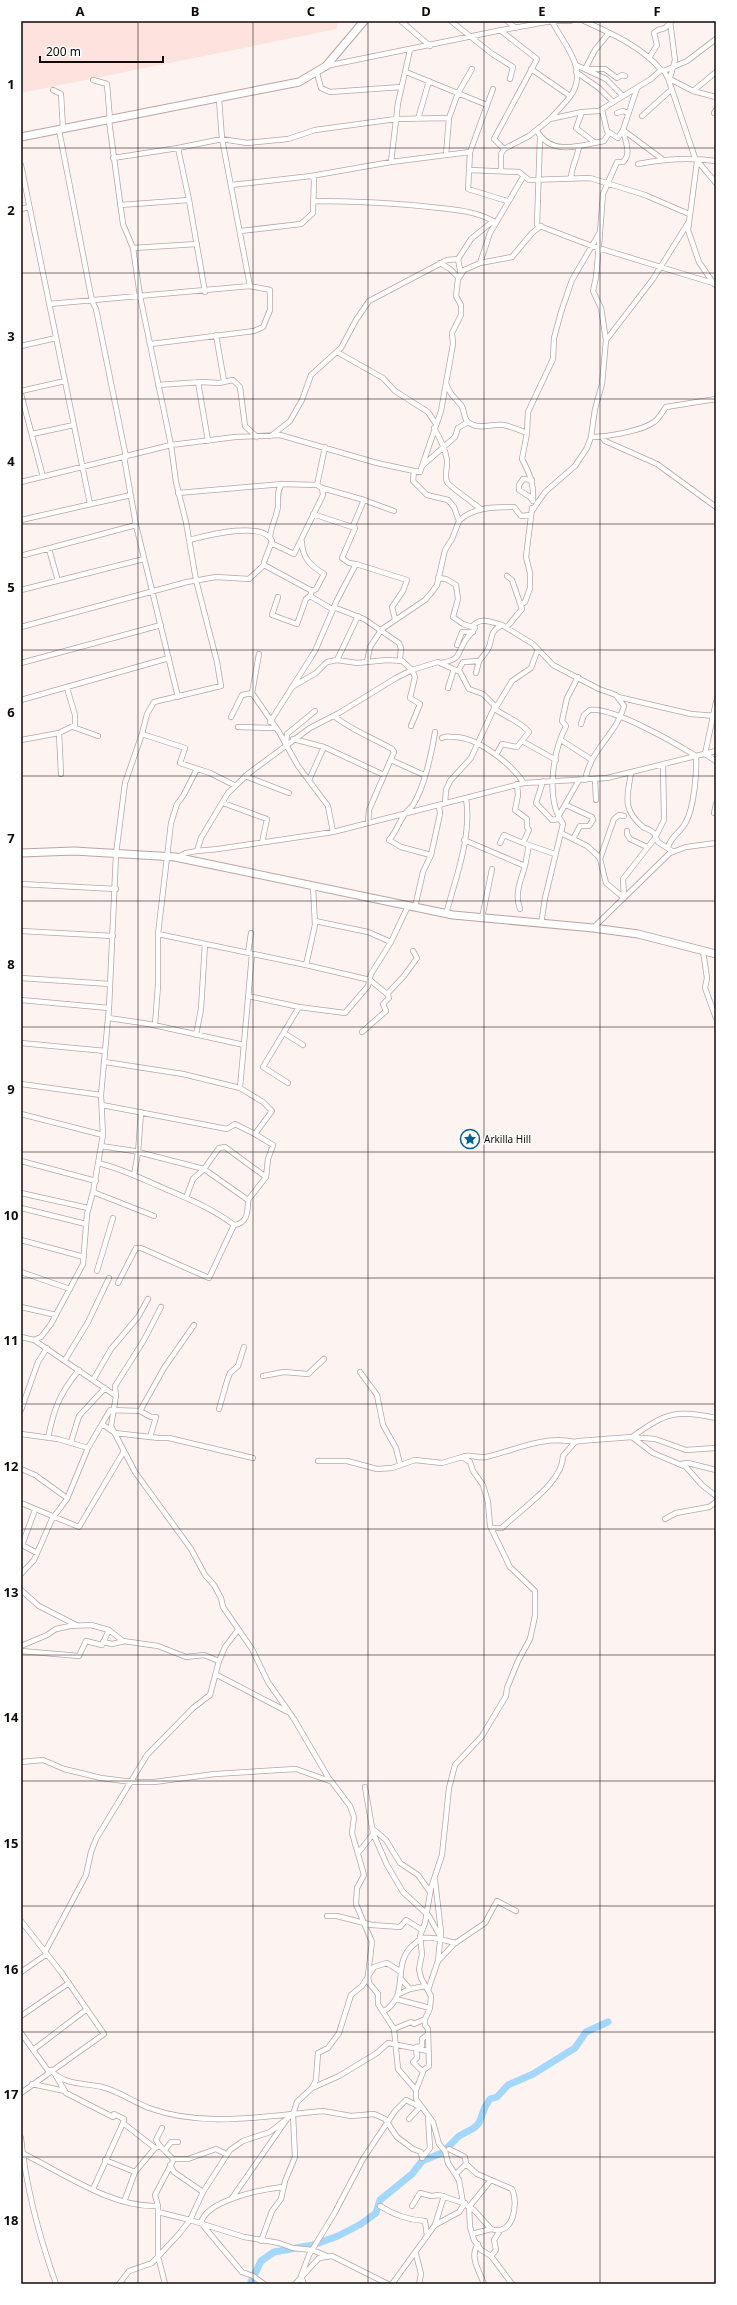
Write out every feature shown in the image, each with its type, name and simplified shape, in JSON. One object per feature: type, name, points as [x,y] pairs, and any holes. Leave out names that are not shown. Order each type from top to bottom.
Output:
[{"type":"street","points":[[21,138],[282,87],[317,73],[326,66],[364,21]]},
{"type":"street","points":[[401,21],[430,46]]},
{"type":"street","points":[[451,21],[491,53],[513,67],[510,79]]},
{"type":"street","points":[[507,21],[516,28]]},
{"type":"street","points":[[326,66],[430,46],[500,30],[552,21],[570,21]]},
{"type":"street","points":[[501,171],[501,154],[504,149],[537,131],[550,119],[570,96],[576,84],[576,65],[552,21]]},
{"type":"street","points":[[584,21],[609,33],[649,58],[669,78],[693,91],[716,97]]},
{"type":"street","points":[[649,58],[657,45],[654,33],[658,30],[666,28],[670,22]]},
{"type":"street","points":[[670,22],[674,67],[669,78],[672,89],[696,160],[716,183]]},
{"type":"street","points":[[500,30],[536,57],[536,61],[494,139],[504,149]]},
{"type":"street","points":[[585,69],[595,50],[609,33]]},
{"type":"street","points":[[550,119],[582,112],[602,110],[662,71],[687,61],[716,39]]},
{"type":"street","points":[[390,162],[401,87],[406,72],[410,50]]},
{"type":"street","points":[[576,65],[606,79],[623,96]]},
{"type":"street","points":[[446,155],[449,118],[458,94],[472,69]]},
{"type":"street","points":[[531,69],[570,96]]},
{"type":"street","points":[[585,69],[605,69],[617,78],[622,75],[626,76]]},
{"type":"street","points":[[406,72],[458,94],[487,104]]},
{"type":"street","points":[[576,72],[598,88],[613,102]]},
{"type":"street","points":[[693,91],[716,72]]},
{"type":"street","points":[[317,73],[321,88],[330,92],[401,87]]},
{"type":"street","points":[[34,1340],[40,1337],[56,1315],[83,1264],[88,1208],[94,1192],[102,1135],[101,1095],[109,1018],[116,889],[116,854],[125,783],[142,734],[147,714],[154,702],[221,686],[217,662],[196,580],[189,540],[178,493],[171,445],[140,296],[132,248],[123,224],[113,158],[107,84],[93,80]]},
{"type":"street","points":[[418,118],[429,81]]},
{"type":"street","points":[[602,110],[605,126],[609,133],[617,138],[623,130],[637,88]]},
{"type":"street","points":[[493,89],[470,152],[469,190],[508,201]]},
{"type":"street","points":[[642,116],[672,89]]},
{"type":"street","points":[[53,90],[61,94],[61,130],[92,301],[96,309],[125,457],[136,525],[144,559],[154,591],[178,697]]},
{"type":"street","points":[[219,99],[222,138],[250,286]]},
{"type":"street","points":[[617,113],[623,111],[628,113]]},
{"type":"street","points":[[582,112],[576,128],[594,142]]},
{"type":"street","points":[[113,158],[178,148],[222,138],[247,143],[288,138],[316,130],[396,119],[449,118]]},
{"type":"street","points":[[623,130],[662,159]]},
{"type":"street","points":[[458,521],[482,509],[514,507],[521,516],[531,513],[545,492],[574,466],[587,448],[591,438],[595,409],[602,384],[606,340],[601,308],[593,291],[600,248],[601,207],[606,183],[617,162],[622,162],[627,156],[627,146],[623,130]]},
{"type":"street","points":[[537,131],[540,137],[540,179],[536,221],[537,225],[592,246],[715,285]]},
{"type":"street","points":[[540,137],[561,147],[580,147],[594,142],[604,141],[609,133]]},
{"type":"street","points":[[571,177],[572,167],[577,160],[580,147]]},
{"type":"street","points":[[178,148],[189,200],[205,292]]},
{"type":"street","points":[[231,185],[311,176],[390,162],[470,152]]},
{"type":"street","points":[[638,164],[662,159],[716,160]]},
{"type":"street","points":[[696,160],[688,230],[699,262],[715,285]]},
{"type":"street","points":[[21,166],[90,504]]},
{"type":"street","points":[[470,170],[519,172],[523,177],[529,180],[571,177],[590,178],[645,195],[690,214]]},
{"type":"street","points":[[240,231],[301,224],[313,213],[314,201],[312,197],[314,182],[311,176]]},
{"type":"street","points":[[480,263],[494,222],[523,177]]},
{"type":"street","points":[[120,205],[189,200]]},
{"type":"street","points":[[314,201],[380,201],[415,204],[454,210],[494,222]]},
{"type":"street","points":[[21,209],[30,207]]},
{"type":"street","points":[[271,436],[290,421],[302,400],[311,375],[341,348],[356,320],[369,301],[440,263],[458,258],[471,240],[494,222]]},
{"type":"street","points":[[606,340],[660,267],[688,223]]},
{"type":"street","points":[[460,276],[464,270],[480,263],[512,257],[532,233],[542,226]]},
{"type":"street","points":[[507,627],[519,615],[522,604],[525,602],[530,588],[530,573],[526,557],[534,486],[522,459],[527,433],[528,412],[553,359],[554,338],[560,312],[572,280],[600,232]]},
{"type":"street","points":[[132,248],[197,244]]},
{"type":"street","points":[[421,468],[442,404],[453,344],[452,333],[461,315],[461,305],[456,296],[460,276],[458,258]]},
{"type":"street","points":[[440,263],[460,276]]},
{"type":"street","points":[[49,304],[205,292],[250,286],[270,290],[270,310],[263,327],[240,334],[151,344]]},
{"type":"street","points":[[216,336],[224,381]]},
{"type":"street","points":[[21,346],[56,338]]},
{"type":"street","points":[[337,352],[383,378],[395,391],[428,412],[444,447],[448,461],[446,481],[452,488],[468,497],[482,509]]},
{"type":"street","points":[[158,385],[198,382],[219,383],[233,380],[239,384],[245,426],[250,433],[258,437]]},
{"type":"street","points":[[43,477],[21,392],[65,381]]},
{"type":"street","points":[[198,382],[208,440]]},
{"type":"street","points":[[446,382],[449,394],[462,406],[465,418],[468,422],[476,426],[484,427],[502,425],[527,433]]},
{"type":"street","points":[[591,438],[602,437],[650,424],[655,421],[666,407],[716,399]]},
{"type":"street","points":[[21,482],[171,445],[208,440],[280,435],[377,463],[414,472],[420,472],[421,468],[456,437],[458,428],[468,422]]},
{"type":"street","points":[[32,434],[74,425]]},
{"type":"street","points":[[602,437],[605,441],[657,464],[716,507]]},
{"type":"street","points":[[189,540],[241,530],[255,531],[294,554],[302,541],[313,514],[323,495],[320,487],[325,447]]},
{"type":"street","points":[[367,662],[370,647],[382,630],[395,619],[425,600],[437,585],[445,550],[452,539],[458,521],[454,507],[448,500],[427,495],[415,484],[413,481],[414,472]]},
{"type":"street","points":[[532,480],[523,479],[519,485],[519,490],[533,500]]},
{"type":"street","points":[[178,493],[282,484],[320,487],[364,500],[394,511]]},
{"type":"street","points":[[21,627],[196,580],[216,577],[250,579],[264,566],[270,540],[271,525],[278,506],[279,487],[282,484]]},
{"type":"street","points":[[21,520],[131,495]]},
{"type":"street","points":[[364,500],[353,526],[355,531],[342,558],[349,563],[407,580],[403,591],[392,607],[395,619]]},
{"type":"street","points":[[313,514],[353,526]]},
{"type":"street","points":[[24,555],[136,525]]},
{"type":"street","points":[[278,597],[272,615],[297,624],[306,599],[310,596],[312,591],[316,589],[324,574],[310,566],[305,557],[302,541]]},
{"type":"street","points":[[49,549],[58,581]]},
{"type":"street","points":[[21,590],[144,559]]},
{"type":"street","points":[[270,722],[315,651],[332,609],[356,564]]},
{"type":"street","points":[[264,566],[312,591]]},
{"type":"street","points":[[507,576],[512,580],[517,597],[522,604]]},
{"type":"street","points":[[438,578],[446,579],[456,585],[458,598],[453,617],[472,630]]},
{"type":"street","points":[[310,596],[332,609],[336,608],[358,616],[382,630],[399,643],[402,661]]},
{"type":"street","points":[[337,660],[358,616]]},
{"type":"street","points":[[197,850],[201,838],[234,785],[244,776],[293,739],[412,670],[454,660],[458,657],[465,640],[475,623],[482,620],[507,627],[533,644],[553,665],[600,689],[612,692],[618,697],[624,706],[614,730],[599,746],[592,760],[586,780]]},
{"type":"street","points":[[21,663],[161,625]]},
{"type":"street","points":[[476,673],[479,661],[490,644],[490,637],[493,631],[502,625]]},
{"type":"street","points":[[457,645],[462,632],[472,630]]},
{"type":"street","points":[[444,803],[446,790],[450,781],[471,758],[495,709],[512,681],[531,668],[538,649]]},
{"type":"street","points":[[259,654],[252,693],[309,780],[328,806],[333,832]]},
{"type":"street","points":[[21,700],[170,658]]},
{"type":"street","points":[[292,687],[316,673],[327,662],[337,660],[367,662],[387,660],[402,661],[412,670],[415,677],[410,698],[420,704],[412,726]]},
{"type":"street","points":[[448,688],[456,670],[463,662],[479,661]]},
{"type":"street","points":[[441,663],[462,673],[469,689],[483,694],[495,706],[495,709],[512,721],[524,726],[529,732],[517,747],[502,744],[496,755]]},
{"type":"street","points":[[541,924],[555,854],[563,824],[558,818],[554,805],[553,780],[556,760],[566,726],[562,721],[567,698],[578,677]]},
{"type":"street","points":[[67,688],[75,715],[75,725],[73,727]]},
{"type":"street","points":[[231,717],[242,695],[252,693]]},
{"type":"street","points":[[618,697],[691,714],[714,716]]},
{"type":"street","points":[[705,754],[716,702]]},
{"type":"street","points":[[581,724],[584,716],[590,710],[609,713],[620,717],[696,756]]},
{"type":"street","points":[[286,744],[287,734],[315,711]]},
{"type":"street","points":[[334,716],[346,726],[392,749],[391,760],[369,810],[368,823]]},
{"type":"street","points":[[21,740],[59,733],[73,727],[98,736]]},
{"type":"street","points":[[238,727],[275,728]]},
{"type":"street","points":[[431,855],[401,847],[389,840],[404,814],[413,805],[431,762],[435,732]]},
{"type":"street","points":[[59,733],[61,774]]},
{"type":"street","points":[[142,734],[185,748],[180,763],[234,785]]},
{"type":"street","points":[[442,738],[458,736],[478,744],[508,764],[524,783]]},
{"type":"street","points":[[293,739],[324,748],[384,775]]},
{"type":"street","points":[[561,740],[592,760]]},
{"type":"street","points":[[522,741],[556,760]]},
{"type":"street","points":[[309,780],[324,748]]},
{"type":"street","points":[[178,857],[186,852],[197,850],[262,843],[333,832],[517,784],[553,780],[595,779],[631,773],[716,751]]},
{"type":"street","points":[[705,754],[716,761]]},
{"type":"street","points":[[668,847],[672,838],[688,819],[694,788],[696,756]]},
{"type":"street","points":[[391,760],[424,776]]},
{"type":"street","points":[[624,898],[623,879],[655,838],[664,820],[663,764]]},
{"type":"street","points":[[155,1025],[158,985],[158,934],[171,823],[176,804],[183,796],[197,769]]},
{"type":"street","points":[[631,773],[627,796],[630,812],[646,828],[654,833],[658,842],[672,850],[670,853]]},
{"type":"street","points":[[244,776],[289,793]]},
{"type":"street","points":[[595,779],[596,800]]},
{"type":"street","points":[[542,781],[536,803],[552,820],[558,818],[566,805],[569,794],[579,780]]},
{"type":"street","points":[[517,784],[518,795],[515,810],[527,819],[527,827],[529,830],[523,843]]},
{"type":"street","points":[[446,914],[461,861],[467,825],[466,798]]},
{"type":"street","points":[[223,803],[267,819],[262,843]]},
{"type":"street","points":[[714,813],[716,804]]},
{"type":"street","points":[[248,996],[299,1007],[337,1013],[345,1012],[368,986],[374,970],[411,907],[423,872],[431,855],[440,814],[439,805]]},
{"type":"street","points":[[566,805],[592,817],[593,820],[589,826],[580,826],[573,839]]},
{"type":"street","points":[[600,859],[614,819],[619,815],[624,816]]},
{"type":"street","points":[[628,831],[627,834],[630,839],[647,847]]},
{"type":"street","points":[[561,833],[586,846],[600,859],[606,883],[624,898]]},
{"type":"street","points":[[500,843],[504,835],[555,854]]},
{"type":"street","points":[[464,840],[526,866]]},
{"type":"street","points":[[594,928],[670,853],[686,847],[716,843]]},
{"type":"street","points":[[520,909],[517,902],[518,886],[526,866],[529,845]]},
{"type":"street","points":[[21,853],[74,851],[178,857],[446,914],[594,928],[638,934],[716,954]]},
{"type":"street","points":[[482,918],[492,869]]},
{"type":"street","points":[[21,884],[116,889]]},
{"type":"street","points":[[306,965],[315,921],[313,886]]},
{"type":"street","points":[[315,921],[368,932],[391,942]]},
{"type":"street","points":[[21,931],[113,936]]},
{"type":"street","points":[[240,1088],[248,996],[251,933]]},
{"type":"street","points":[[158,934],[370,980],[387,994],[389,998],[383,1004],[386,1010],[362,1032]]},
{"type":"street","points":[[196,1035],[201,1009],[205,944]]},
{"type":"street","points":[[387,994],[418,958],[413,951]]},
{"type":"street","points":[[703,951],[707,978],[705,988],[716,1018]]},
{"type":"street","points":[[21,978],[110,984]]},
{"type":"street","points":[[21,1000],[109,1008]]},
{"type":"street","points":[[288,1083],[263,1067],[299,1007]]},
{"type":"street","points":[[109,1018],[155,1025],[244,1045]]},
{"type":"street","points":[[284,1033],[303,1045]]},
{"type":"street","points":[[21,1043],[105,1051]]},
{"type":"street","points":[[105,1062],[183,1074],[240,1088],[264,1102],[272,1111],[255,1134]]},
{"type":"street","points":[[21,1084],[101,1095]]},
{"type":"street","points":[[98,1163],[134,1175],[222,1215],[234,1225],[240,1225],[245,1220],[248,1213],[248,1200],[266,1177],[268,1159],[273,1145],[235,1124],[228,1129],[102,1105]]},
{"type":"street","points":[[134,1175],[138,1152],[141,1112]]},
{"type":"street","points":[[21,1114],[102,1135]]},
{"type":"street","points":[[101,1146],[138,1152],[204,1169],[248,1200]]},
{"type":"street","points":[[186,1198],[193,1179],[204,1169],[219,1148],[225,1147],[266,1177]]},
{"type":"street","points":[[21,1161],[96,1181]]},
{"type":"street","points":[[94,1192],[154,1216]]},
{"type":"street","points":[[21,1193],[88,1208]]},
{"type":"street","points":[[21,1208],[86,1224]]},
{"type":"street","points":[[97,1271],[113,1218]]},
{"type":"street","points":[[118,1282],[130,1255],[136,1248],[141,1248],[209,1278],[234,1225]]},
{"type":"street","points":[[21,1240],[84,1256]]},
{"type":"street","points":[[21,1272],[70,1289]]},
{"type":"street","points":[[65,1360],[88,1322],[109,1278]]},
{"type":"street","points":[[93,1380],[111,1349],[138,1317],[148,1299]]},
{"type":"street","points":[[21,1307],[56,1315]]},
{"type":"street","points":[[161,1307],[144,1340],[115,1386],[116,1396],[111,1426],[124,1451],[149,1492],[191,1549],[198,1564],[218,1592],[223,1607],[252,1649],[268,1682],[353,1812],[354,1820],[352,1833],[364,1875],[357,1888],[356,1904],[366,1923],[372,1942],[368,1975],[369,1982],[378,1994],[378,2004],[394,2029],[398,2069],[416,2090]]},
{"type":"street","points":[[140,1411],[164,1368],[194,1325]]},
{"type":"street","points":[[21,1337],[34,1340],[47,1348],[116,1396]]},
{"type":"street","points":[[219,1409],[230,1373],[238,1366],[244,1347]]},
{"type":"street","points":[[21,1410],[38,1362],[47,1348]]},
{"type":"street","points":[[263,1376],[284,1372],[308,1374],[324,1359]]},
{"type":"street","points":[[48,1438],[56,1403],[65,1386],[79,1370]]},
{"type":"street","points":[[360,1372],[377,1395],[383,1425],[396,1448],[400,1464]]},
{"type":"street","points":[[71,1442],[79,1416],[105,1388]]},
{"type":"street","points":[[21,1574],[34,1560],[38,1553],[53,1517],[67,1498],[88,1448],[110,1410],[140,1411],[151,1417],[156,1417],[150,1437]]},
{"type":"street","points":[[632,1437],[660,1419],[672,1414],[682,1412],[716,1418]]},
{"type":"street","points":[[102,1424],[115,1433],[169,1438],[253,1458]]},
{"type":"street","points":[[21,1434],[71,1442],[88,1448]]},
{"type":"street","points":[[318,1461],[347,1461],[377,1469],[392,1468],[415,1460],[442,1463],[462,1457],[486,1457],[529,1443],[621,1439],[623,1436],[655,1439],[686,1450],[716,1448]]},
{"type":"street","points":[[632,1437],[653,1453],[680,1464],[702,1485],[715,1494]]},
{"type":"street","points":[[492,1528],[502,1528],[524,1510],[537,1495],[546,1490],[563,1464],[563,1456],[575,1442]]},
{"type":"street","points":[[21,1503],[79,1527],[124,1451]]},
{"type":"street","points":[[392,2284],[416,2254],[436,2225],[459,2212],[464,2203],[459,2180],[448,2163],[445,2151],[439,2144],[432,2122],[420,2107],[416,2099],[416,2090],[422,2071],[429,2066],[428,2034],[425,2019],[430,2008],[430,1996],[421,1978],[419,1969],[422,1954],[421,1938],[427,1914],[430,1892],[442,1855],[449,1788],[454,1765],[482,1736],[506,1696],[507,1688],[518,1661],[530,1639],[534,1616],[535,1601],[533,1587],[514,1573],[492,1528],[483,1485],[472,1472],[470,1462],[462,1457]]},
{"type":"street","points":[[680,1464],[688,1463],[716,1470]]},
{"type":"street","points":[[21,1470],[35,1475],[67,1498]]},
{"type":"street","points":[[665,1519],[676,1513],[709,1507],[716,1502]]},
{"type":"street","points":[[35,1510],[22,1545],[38,1553]]},
{"type":"street","points":[[21,1590],[39,1606],[76,1625]]},
{"type":"street","points":[[21,1646],[48,1635],[56,1629],[76,1625],[91,1625],[109,1630],[125,1641]]},
{"type":"street","points":[[21,1651],[79,1656],[86,1641],[102,1645],[109,1630]]},
{"type":"street","points":[[21,1972],[46,1953],[86,1875],[91,1852],[96,1839],[147,1755],[160,1739],[174,1730],[205,1697],[210,1695],[217,1675],[219,1661],[225,1648],[238,1630]]},
{"type":"street","points":[[104,1642],[112,1644],[125,1641],[158,1646],[186,1657],[204,1656],[219,1661]]},
{"type":"street","points":[[217,1675],[289,1712]]},
{"type":"street","points":[[21,1762],[43,1760],[64,1769],[101,1778],[132,1782],[154,1782],[215,1774],[296,1769],[332,1782]]},
{"type":"street","points":[[365,1787],[373,1831],[387,1865],[403,1892],[427,1914],[440,1939]]},
{"type":"street","points":[[373,1831],[386,1840],[400,1863],[418,1875],[430,1892]]},
{"type":"street","points":[[358,1853],[373,1831]]},
{"type":"street","points":[[435,1877],[440,1939],[438,1962]]},
{"type":"street","points":[[426,1988],[438,1962],[456,1942],[485,1923],[497,1901],[516,1911]]},
{"type":"street","points":[[327,1916],[337,1916],[366,1923],[400,1927],[406,1920],[422,1930]]},
{"type":"street","points":[[21,1921],[69,1983],[104,2034],[21,2093]]},
{"type":"street","points":[[383,2012],[399,1994],[402,1958],[407,1951],[421,1938],[432,1938],[456,1942]]},
{"type":"street","points":[[312,2088],[316,2080],[318,2053],[328,2048],[339,2033],[351,1996],[362,1986],[374,1967],[387,1963],[401,1972]]},
{"type":"street","points":[[401,1979],[410,1989]]},
{"type":"street","points":[[21,2016],[69,1983]]},
{"type":"street","points":[[399,1994],[410,1989],[426,1988]]},
{"type":"street","points":[[396,1999],[430,2008]]},
{"type":"street","points":[[33,2050],[87,2009]]},
{"type":"street","points":[[394,2029],[405,2023],[412,2022],[414,2024],[425,2019]]},
{"type":"street","points":[[21,2033],[50,2071],[56,2076],[64,2080],[102,2087],[126,2096],[148,2108],[190,2118],[246,2120],[310,2111],[351,2116],[370,2113],[388,2122],[397,2137],[421,2152],[422,2158],[430,2148],[428,2117]]},
{"type":"street","points":[[232,2198],[292,2114],[297,2102],[312,2088],[340,2076],[377,2053],[388,2043],[396,2046],[422,2046],[422,2039],[428,2034]]},
{"type":"street","points":[[416,2047],[428,2051]]},
{"type":"street","points":[[416,2047],[417,2058],[413,2062],[422,2071]]},
{"type":"street","points":[[56,2076],[65,2092]]},
{"type":"street","points":[[32,2084],[65,2092],[113,2117],[114,2114],[124,2119],[93,2189]]},
{"type":"street","points":[[295,2284],[312,2250],[341,2202],[363,2159],[388,2122],[404,2101],[409,2100],[420,2107]]},
{"type":"street","points":[[409,2119],[420,2107]]},
{"type":"street","points":[[119,2284],[129,2271],[149,2265],[190,2220],[203,2192],[226,2154],[243,2141],[270,2132],[292,2114]]},
{"type":"street","points":[[260,2240],[272,2211],[281,2199],[283,2187],[295,2157],[292,2114]]},
{"type":"street","points":[[123,2123],[158,2147],[165,2150],[174,2159]]},
{"type":"street","points":[[158,2147],[156,2140],[162,2128]]},
{"type":"street","points":[[21,2138],[22,2154],[41,2240],[56,2284]]},
{"type":"street","points":[[165,2150],[171,2142],[178,2142]]},
{"type":"street","points":[[124,2202],[135,2172],[158,2147]]},
{"type":"street","points":[[174,2159],[194,2157],[216,2149],[226,2154]]},
{"type":"street","points":[[449,2149],[465,2157],[466,2164],[477,2174],[490,2181],[512,2189],[515,2195],[515,2215],[506,2227],[472,2234]]},
{"type":"street","points":[[22,2154],[93,2189],[124,2202],[141,2207],[158,2206]]},
{"type":"street","points":[[165,2284],[158,2256],[158,2206],[155,2195],[174,2159]]},
{"type":"street","points":[[105,2160],[135,2172]]},
{"type":"street","points":[[456,2174],[466,2164]]},
{"type":"street","points":[[170,2165],[174,2172],[203,2192]]},
{"type":"street","points":[[490,2181],[469,2207],[472,2234],[481,2250],[491,2256],[512,2284]]},
{"type":"street","points":[[201,2223],[211,2210],[232,2198],[253,2191],[283,2187]]},
{"type":"street","points":[[412,2206],[420,2193],[431,2196],[444,2196],[464,2203],[499,2232],[494,2240],[496,2250],[491,2256]]},
{"type":"street","points":[[436,2225],[444,2196]]},
{"type":"street","points":[[380,2206],[394,2214],[412,2220],[425,2221],[427,2236]]},
{"type":"street","points":[[158,2212],[260,2240],[312,2250],[327,2256],[340,2258],[388,2284]]},
{"type":"street","points":[[201,2223],[242,2272],[253,2276],[264,2284]]},
{"type":"street","points":[[478,2244],[473,2251],[474,2259],[484,2284]]},
{"type":"street","points":[[416,2254],[421,2274],[419,2284]]},
{"type":"street","points":[[300,2276],[319,2258],[327,2256]]},
{"type":"street","points":[[300,2276],[304,2284]]},
{"type":"shaded area","points":[[21,21],[338,21],[337,29],[21,93]]},
{"type":"waterway","points":[[250,2284],[261,2261],[274,2252],[313,2245],[338,2236],[361,2224],[376,2213],[380,2200],[412,2174],[422,2161],[442,2153],[459,2136],[474,2128],[479,2123],[485,2107],[490,2099],[497,2097],[508,2085],[533,2074],[575,2048],[586,2032],[608,2022]]},
{"type":"place","name":"Arkilla Hill","points":[[470,1139]]}]
